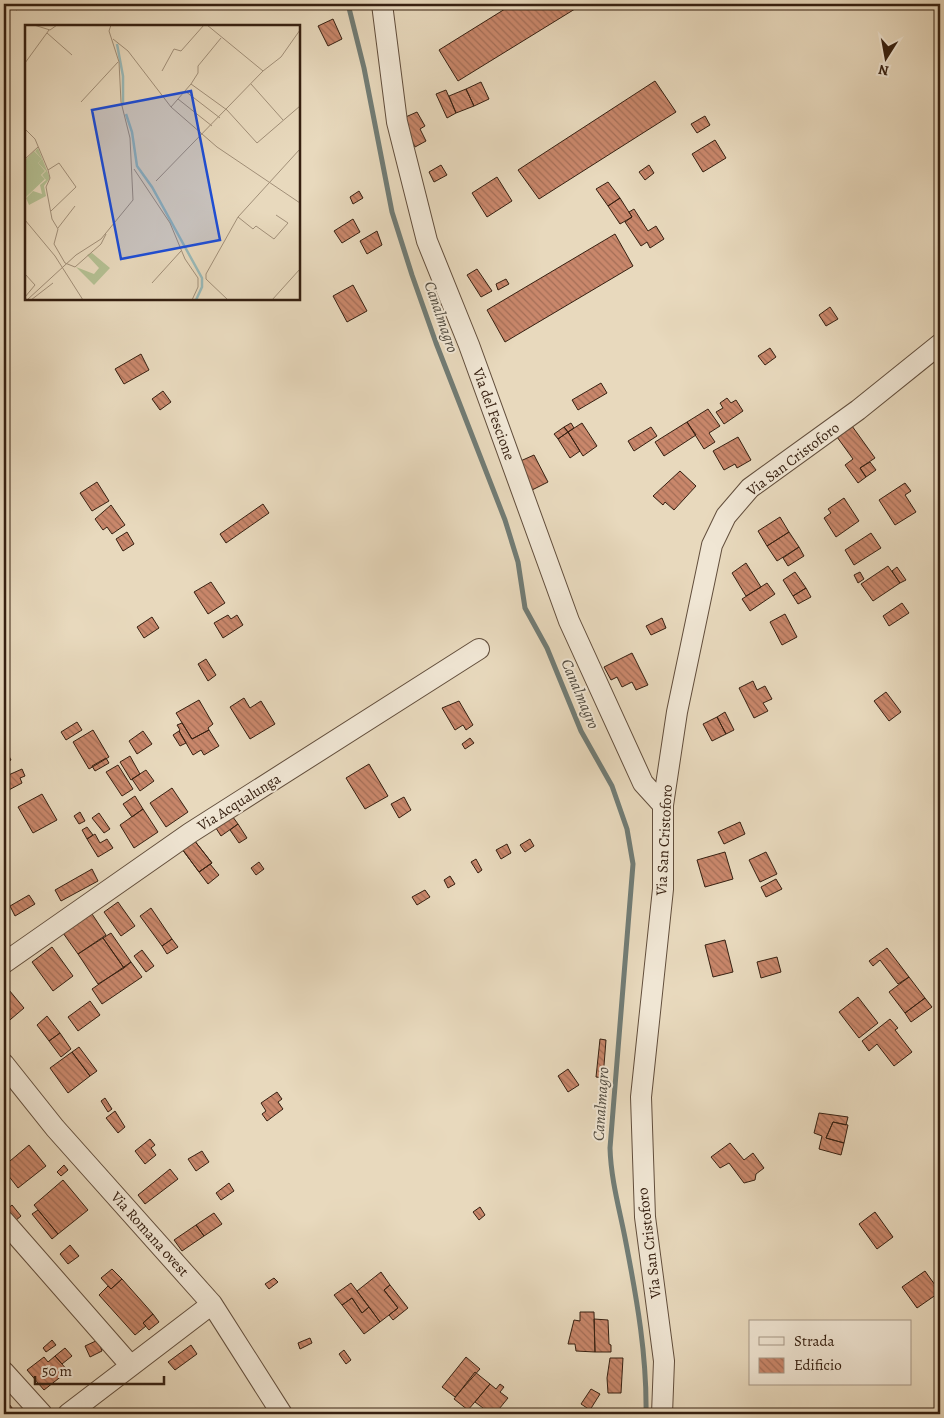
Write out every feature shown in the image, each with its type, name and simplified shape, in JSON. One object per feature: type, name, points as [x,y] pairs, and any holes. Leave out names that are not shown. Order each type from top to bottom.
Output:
[{"type":"street","name":"Via del Fescione","points":[[382,4],[397,122],[427,241],[468,345],[569,621],[643,782],[663,805]]},
{"type":"street","name":"Via San Cristoforo","points":[[662,1414],[664,1361],[645,1217],[641,1097],[663,889],[663,805],[677,712],[712,545],[726,516],[750,488],[858,410],[940,344]]},
{"type":"street","name":"Via Acqualunga","points":[[4,963],[190,833],[479,649]]},
{"type":"street","name":"Via Romana ovest","points":[[4,1064],[56,1128],[212,1304],[282,1414]]},
{"type":"street","points":[[4,1221],[131,1366]]},
{"type":"street","points":[[68,1414],[212,1304]]},
{"type":"street","points":[[4,1372],[42,1414]]},
{"type":"building","points":[[10,4],[22,4],[23,5],[16,10]]},
{"type":"building","points":[[513,4],[583,4],[458,81],[439,50]]},
{"type":"building","points":[[333,19],[342,39],[328,46],[318,26]]},
{"type":"building","points":[[655,81],[676,112],[539,199],[518,170]]},
{"type":"building","points":[[481,82],[489,99],[474,106],[466,89]]},
{"type":"building","points":[[466,89],[474,106],[456,113],[449,96]]},
{"type":"building","points":[[446,90],[456,113],[447,118],[436,94]]},
{"type":"building","points":[[417,112],[425,126],[420,129],[426,141],[415,147],[401,119]]},
{"type":"building","points":[[705,116],[710,125],[697,133],[691,124]]},
{"type":"building","points":[[715,140],[726,158],[703,172],[692,154]]},
{"type":"building","points":[[441,165],[447,175],[434,182],[429,172]]},
{"type":"building","points":[[649,165],[654,173],[645,180],[639,172]]},
{"type":"building","points":[[497,177],[512,201],[487,217],[472,193]]},
{"type":"building","points":[[608,182],[620,198],[608,206],[596,189]]},
{"type":"building","points":[[359,191],[363,198],[353,204],[350,197]]},
{"type":"building","points":[[620,198],[632,217],[620,224],[608,206]]},
{"type":"building","points":[[634,209],[648,231],[656,226],[664,239],[650,248],[647,242],[641,246],[625,222],[632,217],[629,212]]},
{"type":"building","points":[[353,219],[360,232],[342,243],[334,231]]},
{"type":"building","points":[[377,231],[382,245],[367,254],[360,241]]},
{"type":"building","points":[[615,234],[633,266],[505,342],[487,310]]},
{"type":"building","points":[[477,269],[492,291],[481,297],[467,275]]},
{"type":"building","points":[[506,279],[509,284],[498,290],[496,284]]},
{"type":"building","points":[[353,285],[367,311],[347,322],[333,296]]},
{"type":"building","points":[[830,307],[838,319],[826,326],[819,315]]},
{"type":"building","points":[[770,348],[776,357],[765,365],[758,356]]},
{"type":"building","points":[[141,354],[149,370],[124,384],[115,369]]},
{"type":"building","points":[[601,383],[607,393],[578,410],[572,400]]},
{"type":"building","points":[[163,391],[171,402],[160,410],[152,399]]},
{"type":"building","points":[[727,398],[731,403],[736,400],[743,411],[724,424],[716,412],[723,408],[720,403]]},
{"type":"building","points":[[708,409],[720,426],[709,433],[715,442],[704,449],[687,422]]},
{"type":"building","points":[[687,422],[696,435],[664,456],[655,442]]},
{"type":"building","points":[[571,423],[574,428],[568,432],[564,427]]},
{"type":"building","points":[[582,423],[597,446],[583,456],[568,432]]},
{"type":"building","points":[[852,426],[875,458],[860,468],[866,477],[858,483],[845,465],[853,459],[837,437]]},
{"type":"building","points":[[564,427],[568,432],[558,439],[554,434]]},
{"type":"building","points":[[651,427],[657,436],[634,451],[628,441]]},
{"type":"building","points":[[568,432],[580,451],[570,458],[558,439]]},
{"type":"building","points":[[738,437],[751,460],[737,468],[735,464],[724,470],[713,451]]},
{"type":"building","points":[[534,455],[548,482],[530,491],[516,463]]},
{"type":"building","points":[[870,462],[876,470],[866,477],[860,468]]},
{"type":"building","points":[[680,471],[696,486],[674,510],[665,502],[663,505],[653,496]]},
{"type":"building","points":[[97,482],[109,501],[92,511],[80,493]]},
{"type":"building","points":[[905,483],[911,491],[905,495],[916,512],[895,525],[879,500]]},
{"type":"building","points":[[844,498],[859,521],[836,537],[824,518],[831,513],[828,509]]},
{"type":"building","points":[[263,504],[269,513],[226,543],[220,534]]},
{"type":"building","points":[[111,505],[125,525],[112,534],[107,527],[103,530],[95,519]]},
{"type":"building","points":[[780,517],[789,532],[767,546],[758,531]]},
{"type":"building","points":[[127,532],[134,544],[123,551],[116,539]]},
{"type":"building","points":[[789,532],[799,547],[777,561],[767,546]]},
{"type":"building","points":[[871,533],[881,548],[854,565],[845,550]]},
{"type":"building","points":[[799,547],[804,556],[788,566],[783,558]]},
{"type":"building","points":[[746,563],[761,587],[746,596],[732,573]]},
{"type":"building","points":[[888,566],[900,583],[873,601],[861,584]]},
{"type":"building","points":[[897,567],[906,580],[900,583],[892,571]]},
{"type":"building","points":[[795,572],[806,588],[793,596],[783,580]]},
{"type":"building","points":[[860,572],[864,579],[858,583],[854,575]]},
{"type":"building","points":[[211,582],[225,603],[208,614],[194,592]]},
{"type":"building","points":[[767,583],[775,594],[750,611],[742,599]]},
{"type":"building","points":[[806,588],[811,597],[798,604],[793,596]]},
{"type":"building","points":[[902,603],[909,613],[889,626],[883,616]]},
{"type":"building","points":[[785,614],[797,637],[782,645],[770,622]]},
{"type":"building","points":[[228,615],[231,619],[237,615],[243,625],[223,638],[214,623]]},
{"type":"building","points":[[152,617],[159,628],[144,638],[137,627]]},
{"type":"building","points":[[662,618],[666,628],[651,635],[646,626]]},
{"type":"building","points":[[632,653],[648,685],[636,690],[632,682],[622,687],[617,677],[611,680],[604,667]]},
{"type":"building","points":[[206,659],[216,675],[208,681],[198,664]]},
{"type":"building","points":[[753,681],[757,690],[765,686],[772,699],[763,703],[768,711],[754,718],[739,688]]},
{"type":"building","points":[[886,692],[901,712],[889,721],[874,701]]},
{"type":"building","points":[[244,698],[250,708],[261,701],[275,724],[250,739],[230,707]]},
{"type":"building","points":[[199,700],[213,724],[208,728],[209,730],[192,739],[176,713]]},
{"type":"building","points":[[459,701],[473,725],[466,730],[463,725],[455,730],[442,708]]},
{"type":"building","points":[[725,712],[734,730],[726,734],[717,717]]},
{"type":"building","points":[[717,717],[726,734],[712,741],[703,724]]},
{"type":"building","points":[[77,722],[82,730],[66,740],[61,732]]},
{"type":"building","points":[[182,723],[192,739],[209,730],[219,746],[204,755],[201,750],[193,755],[179,731],[177,725]]},
{"type":"building","points":[[93,730],[109,757],[89,769],[73,742]]},
{"type":"building","points":[[143,731],[152,744],[137,754],[129,741]]},
{"type":"building","points":[[179,731],[186,743],[180,746],[173,735]]},
{"type":"building","points":[[470,738],[474,743],[465,749],[462,744]]},
{"type":"building","points":[[4,747],[11,760],[4,764]]},
{"type":"building","points":[[130,756],[140,774],[131,780],[120,762]]},
{"type":"building","points":[[106,758],[109,763],[95,771],[92,766]]},
{"type":"building","points":[[369,764],[388,796],[365,809],[346,778]]},
{"type":"building","points":[[118,765],[133,789],[122,796],[106,772]]},
{"type":"building","points":[[22,769],[25,776],[20,778],[22,783],[5,792],[4,777]]},
{"type":"building","points":[[146,770],[154,781],[140,791],[132,779]]},
{"type":"building","points":[[172,788],[188,812],[166,827],[150,803]]},
{"type":"building","points":[[42,794],[57,820],[33,833],[18,807]]},
{"type":"building","points":[[135,796],[143,809],[132,817],[123,804]]},
{"type":"building","points":[[404,797],[411,810],[399,818],[391,804]]},
{"type":"building","points":[[143,809],[158,832],[134,848],[120,825]]},
{"type":"building","points":[[80,812],[85,821],[79,824],[74,816]]},
{"type":"building","points":[[99,813],[110,829],[104,833],[92,818]]},
{"type":"building","points":[[230,813],[238,824],[221,836],[214,825]]},
{"type":"building","points":[[740,822],[745,834],[724,844],[718,832]]},
{"type":"building","points":[[238,824],[247,838],[239,843],[230,830]]},
{"type":"building","points":[[87,827],[93,835],[87,839],[82,830]]},
{"type":"building","points":[[95,834],[100,843],[107,839],[113,848],[98,857],[87,839]]},
{"type":"building","points":[[530,839],[534,846],[525,852],[520,845]]},
{"type":"building","points":[[194,840],[212,863],[199,872],[182,849]]},
{"type":"building","points":[[194,840],[212,863],[199,872],[182,849]]},
{"type":"building","points":[[507,844],[511,853],[501,859],[496,850]]},
{"type":"building","points":[[725,852],[733,879],[705,887],[697,860]]},
{"type":"building","points":[[766,852],[777,874],[760,882],[749,860]]},
{"type":"building","points":[[476,859],[482,870],[478,873],[471,862]]},
{"type":"building","points":[[259,862],[264,869],[256,875],[251,868]]},
{"type":"building","points":[[210,864],[219,875],[208,884],[199,872]]},
{"type":"building","points":[[92,869],[98,881],[61,901],[55,890]]},
{"type":"building","points":[[450,876],[455,884],[448,888],[444,880]]},
{"type":"building","points":[[776,879],[782,889],[766,897],[761,887]]},
{"type":"building","points":[[425,890],[430,897],[417,905],[412,897]]},
{"type":"building","points":[[29,895],[35,904],[15,916],[10,906]]},
{"type":"building","points":[[118,902],[135,926],[121,936],[104,912]]},
{"type":"building","points":[[151,908],[172,939],[162,946],[140,916]]},
{"type":"building","points":[[92,914],[106,935],[78,954],[63,933]]},
{"type":"building","points":[[111,933],[131,962],[124,968],[103,938]]},
{"type":"building","points":[[103,938],[124,968],[98,984],[78,954]]},
{"type":"building","points":[[172,939],[178,947],[167,954],[162,946]]},
{"type":"building","points":[[725,940],[733,972],[713,977],[705,945]]},
{"type":"building","points":[[52,947],[73,976],[53,991],[32,962]]},
{"type":"building","points":[[887,948],[909,977],[898,984],[880,960],[873,966],[869,961]]},
{"type":"building","points":[[142,950],[154,966],[146,972],[134,956]]},
{"type":"building","points":[[777,957],[781,972],[761,978],[757,962]]},
{"type":"building","points":[[131,962],[142,977],[102,1004],[92,989]]},
{"type":"building","points":[[909,977],[925,998],[905,1013],[889,992]]},
{"type":"building","points":[[4,984],[24,1008],[4,1025]]},
{"type":"building","points":[[858,997],[878,1023],[859,1038],[839,1012]]},
{"type":"building","points":[[925,998],[932,1007],[911,1022],[905,1013]]},
{"type":"building","points":[[90,1001],[100,1015],[78,1031],[68,1017]]},
{"type":"building","points":[[47,1016],[60,1033],[49,1041],[37,1025]]},
{"type":"building","points":[[890,1019],[898,1028],[895,1030],[912,1052],[894,1066],[877,1044],[869,1051],[862,1041]]},
{"type":"building","points":[[60,1033],[71,1049],[61,1057],[49,1041]]},
{"type":"building","points":[[600,1039],[606,1040],[603,1078],[596,1077]]},
{"type":"building","points":[[79,1047],[97,1071],[90,1076],[72,1052]]},
{"type":"building","points":[[72,1052],[90,1076],[68,1093],[50,1068]]},
{"type":"building","points":[[568,1069],[579,1085],[568,1092],[558,1076]]},
{"type":"building","points":[[277,1092],[282,1099],[278,1102],[283,1109],[267,1121],[262,1114],[266,1111],[261,1103]]},
{"type":"building","points":[[105,1098],[112,1109],[108,1112],[101,1101]]},
{"type":"building","points":[[115,1111],[125,1127],[118,1133],[106,1118]]},
{"type":"building","points":[[819,1113],[848,1117],[846,1125],[833,1122],[826,1138],[844,1143],[841,1155],[819,1149],[822,1136],[814,1133]]},
{"type":"building","points":[[833,1122],[848,1125],[844,1143],[826,1138]]},
{"type":"building","points":[[150,1139],[155,1145],[151,1148],[156,1155],[145,1164],[135,1151]]},
{"type":"building","points":[[730,1143],[744,1160],[753,1153],[764,1168],[756,1174],[755,1180],[744,1183],[729,1163],[720,1168],[711,1157]]},
{"type":"building","points":[[29,1145],[46,1166],[18,1188],[4,1170],[4,1166]]},
{"type":"building","points":[[202,1151],[209,1162],[196,1171],[188,1159]]},
{"type":"building","points":[[64,1165],[68,1170],[61,1176],[57,1172]]},
{"type":"building","points":[[170,1169],[178,1179],[145,1204],[138,1195]]},
{"type":"building","points":[[63,1180],[88,1210],[58,1234],[34,1205]]},
{"type":"building","points":[[229,1183],[234,1191],[221,1200],[216,1193]]},
{"type":"building","points":[[12,1205],[21,1216],[15,1221],[6,1210]]},
{"type":"building","points":[[480,1207],[485,1215],[479,1220],[473,1212]]},
{"type":"building","points":[[38,1210],[58,1234],[52,1239],[32,1214]]},
{"type":"building","points":[[875,1212],[893,1237],[877,1249],[859,1224]]},
{"type":"building","points":[[214,1213],[222,1224],[204,1236],[196,1225]]},
{"type":"building","points":[[196,1225],[204,1236],[182,1251],[174,1240]]},
{"type":"building","points":[[70,1245],[79,1256],[68,1264],[60,1254]]},
{"type":"building","points":[[112,1269],[122,1279],[111,1289],[101,1278]]},
{"type":"building","points":[[925,1271],[940,1292],[917,1308],[902,1287]]},
{"type":"building","points":[[381,1272],[390,1285],[384,1290],[398,1308],[380,1322],[357,1291]]},
{"type":"building","points":[[274,1278],[278,1282],[269,1289],[265,1284]]},
{"type":"building","points":[[122,1279],[153,1314],[143,1323],[146,1326],[135,1335],[99,1295],[108,1286],[111,1289]]},
{"type":"building","points":[[351,1283],[369,1307],[362,1313],[352,1298],[342,1305],[334,1295]]},
{"type":"building","points":[[390,1285],[408,1308],[393,1320],[389,1315],[398,1308],[384,1290]]},
{"type":"building","points":[[352,1298],[362,1313],[369,1307],[380,1322],[364,1334],[342,1305]]},
{"type":"building","points":[[580,1312],[594,1312],[595,1352],[576,1351],[575,1344],[568,1344],[574,1320],[580,1321]]},
{"type":"building","points":[[153,1314],[159,1322],[149,1330],[143,1323]]},
{"type":"building","points":[[594,1319],[608,1320],[611,1352],[595,1352]]},
{"type":"building","points":[[310,1338],[312,1343],[300,1349],[298,1343]]},
{"type":"building","points":[[52,1340],[56,1345],[46,1352],[43,1348]]},
{"type":"building","points":[[98,1340],[102,1351],[90,1357],[85,1346]]},
{"type":"building","points":[[191,1345],[197,1354],[175,1370],[168,1362]]},
{"type":"building","points":[[65,1348],[72,1356],[62,1364],[55,1356]]},
{"type":"building","points":[[344,1350],[351,1360],[346,1364],[339,1354]]},
{"type":"building","points":[[55,1356],[68,1371],[44,1390],[27,1370],[44,1357],[48,1362]]},
{"type":"building","points":[[466,1357],[480,1369],[455,1397],[442,1387]]},
{"type":"building","points":[[610,1358],[623,1358],[621,1393],[608,1393],[607,1378]]},
{"type":"building","points":[[475,1372],[490,1384],[468,1410],[454,1399]]},
{"type":"building","points":[[490,1384],[496,1389],[500,1384],[504,1387],[500,1392],[508,1398],[495,1414],[491,1414],[475,1402]]},
{"type":"building","points":[[591,1389],[600,1394],[590,1410],[581,1404]]},
{"type":"building","points":[[4,1398],[13,1409],[7,1414],[4,1414]]},
{"type":"waterway","name":"Canalmagro","points":[[348,4],[364,68],[392,212],[412,275],[436,343],[505,520],[518,562],[525,608],[547,648],[581,731],[612,786],[627,829],[633,864],[610,1148],[614,1184],[641,1328],[646,1414]]}]
